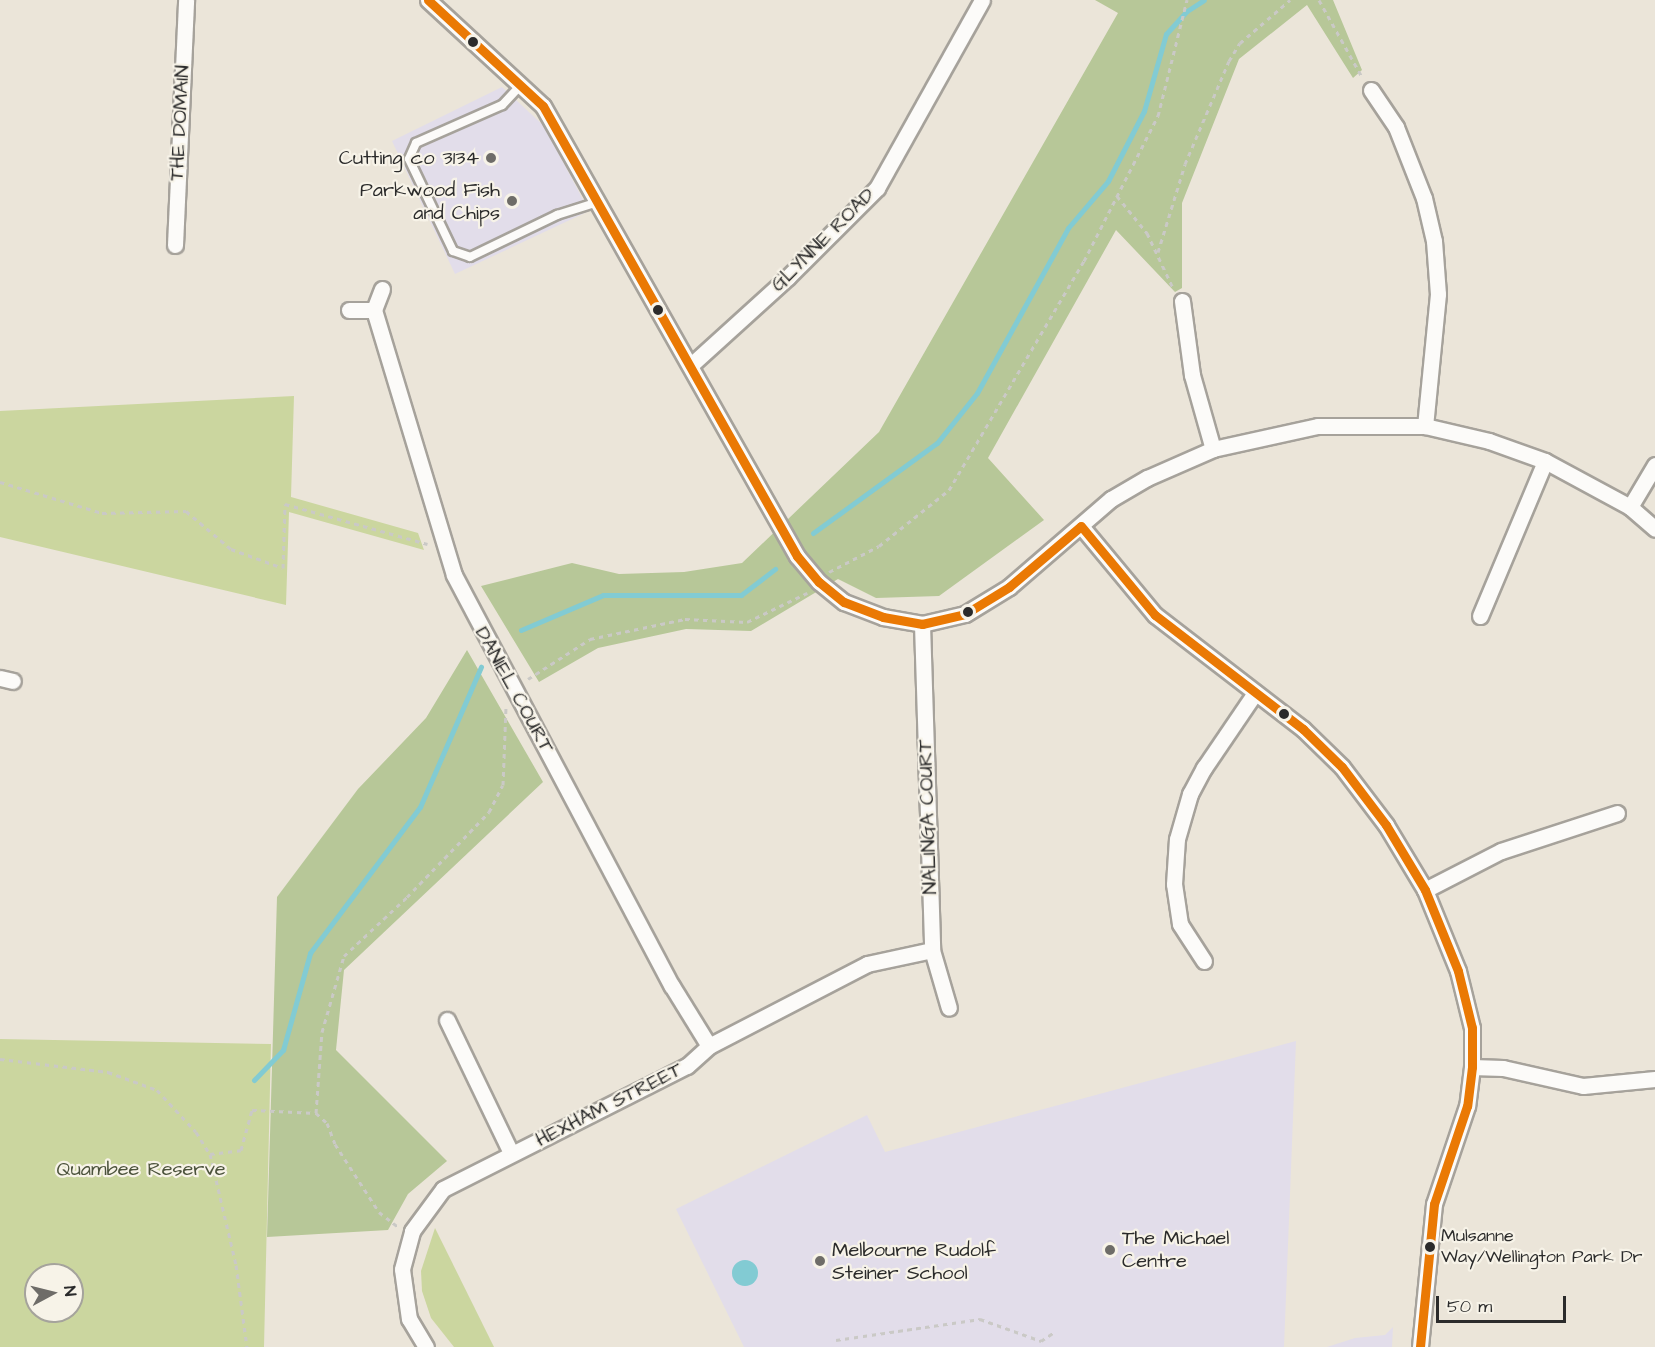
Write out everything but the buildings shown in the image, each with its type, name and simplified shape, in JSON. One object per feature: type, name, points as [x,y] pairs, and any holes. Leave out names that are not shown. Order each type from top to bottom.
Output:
[{"type":"street","name":"THE DOMAIN","points":[[175,246],[186,0]]},
{"type":"street","points":[[428,0],[543,106],[599,201],[797,556],[819,582],[844,602],[883,617],[922,624],[965,614],[1009,588],[1111,499],[1213,449],[1318,426],[1425,426],[1489,441],[1545,461],[1630,507],[1655,529]]},
{"type":"street","name":"GLYNNE ROAD","points":[[691,365],[788,277],[877,188],[982,0]]},
{"type":"street","points":[[1371,90],[1396,127],[1424,198],[1434,241],[1438,294],[1425,426]]},
{"type":"street","points":[[349,310],[374,310],[381,289]]},
{"type":"street","points":[[1182,301],[1192,375],[1213,449]]},
{"type":"street","name":"DANIEL COURT","points":[[374,310],[444,548],[474,617],[672,986],[709,1046]]},
{"type":"street","points":[[1480,616],[1545,461]]},
{"type":"street","points":[[1630,507],[1655,465]]},
{"type":"street","points":[[1081,526],[1155,615],[1303,729],[1342,767],[1386,825],[1425,890],[1458,971],[1472,1028],[1472,1067],[1467,1106],[1434,1204],[1420,1347]]},
{"type":"street","name":"NALINGA COURT","points":[[922,624],[932,950],[949,1008]]},
{"type":"street","points":[[1204,961],[1180,924],[1174,884],[1177,839],[1190,794],[1204,768],[1255,693]]},
{"type":"street","points":[[1425,890],[1501,851],[1617,813]]},
{"type":"street","name":"HEXHAM STREET","points":[[426,1347],[409,1319],[403,1293],[402,1269],[412,1231],[443,1189],[687,1066],[709,1046],[867,964],[932,950]]},
{"type":"street","points":[[447,1020],[511,1154]]},
{"type":"street","points":[[1472,1067],[1503,1068],[1583,1086],[1655,1079]]},
{"type":"lane","points":[[520,86],[502,105],[416,143],[410,159],[453,251],[470,257],[557,215],[599,201]]},
{"type":"path","points":[[831,570],[879,546],[949,490],[1084,261],[1158,116],[1187,0]]},
{"type":"path","points":[[1158,252],[1185,164],[1228,61],[1240,43],[1290,0]]},
{"type":"path","points":[[1319,0],[1371,90]]},
{"type":"path","points":[[1117,196],[1158,252],[1182,301]]},
{"type":"path","points":[[0,482],[102,513],[186,511],[231,549],[283,568],[285,504],[444,548]]},
{"type":"path","points":[[526,680],[590,639],[685,619],[747,622],[807,593]]},
{"type":"path","points":[[316,1113],[322,1032],[344,956],[407,897],[489,812],[503,785],[504,714],[509,697]]},
{"type":"path","points":[[0,1059],[108,1072],[157,1090],[196,1132],[210,1154],[236,1265],[247,1347]]},
{"type":"path","points":[[210,1154],[241,1150],[252,1110],[316,1113],[327,1123],[335,1144],[379,1212],[412,1231]]},
{"type":"path","points":[[836,1340],[980,1318],[1041,1341],[1053,1333]]},
{"type":"shaded area","points":[[502,87],[544,126],[589,211],[455,274],[392,141]]},
{"type":"shaded area","name":"The Michael Centre","points":[[1296,1041],[1284,1347],[744,1347],[676,1209],[867,1115],[885,1152]]},
{"type":"shaded area","points":[[1393,1327],[1392,1347],[1327,1347],[1355,1338],[1385,1335]]},
{"type":"green space","points":[[1095,0],[1333,0],[1362,70],[1353,78],[1307,5],[1239,59],[1182,203],[1182,288],[1175,292],[1116,230],[988,458],[1044,520],[939,596],[876,598],[838,579],[751,631],[686,629],[598,648],[539,682],[481,586],[572,563],[619,574],[684,572],[742,563],[879,432],[1118,13]]},
{"type":"green space","points":[[294,396],[291,497],[418,533],[424,550],[289,512],[286,605],[0,537],[0,411]]},
{"type":"green space","points":[[467,650],[543,782],[344,970],[336,1050],[447,1161],[408,1194],[388,1230],[267,1237],[277,897],[358,789],[426,718]]},
{"type":"green space","name":"Quambee Reserve","points":[[0,1039],[271,1044],[264,1347],[0,1347]]},
{"type":"green space","points":[[435,1228],[494,1347],[454,1347],[431,1318],[422,1291],[421,1271]]},
{"type":"water","points":[[745,1260],[754,1264],[758,1273],[754,1282],[745,1286],[736,1282],[732,1273],[736,1264]]},
{"type":"waterway","points":[[813,533],[937,443],[977,393],[1068,228],[1108,181],[1144,111],[1166,34],[1187,11],[1204,0]]},
{"type":"waterway","points":[[521,630],[603,595],[741,595],[775,569]]},
{"type":"waterway","points":[[254,1080],[283,1050],[310,953],[420,807],[481,667]]},
{"type":"transit line","points":[[428,0],[543,106],[797,556],[819,582],[844,602],[883,617],[922,624],[965,614],[1009,587],[1081,526]]},
{"type":"transit line","points":[[1081,526],[1155,615],[1303,729],[1342,767],[1386,825],[1425,890],[1458,971],[1472,1028],[1472,1067],[1467,1106],[1434,1204],[1420,1347]]},
{"type":"place","name":"Cutting co 3134","points":[[491,158]]},
{"type":"place","name":"Parkwood Fish and Chips","points":[[512,201]]},
{"type":"place","name":"Mulsanne Way/Wellington Park Dr","points":[[1430,1247]]},
{"type":"place","name":"The Michael Centre","points":[[1110,1250]]},
{"type":"place","name":"Melbourne Rudolf Steiner School","points":[[820,1261]]}]
